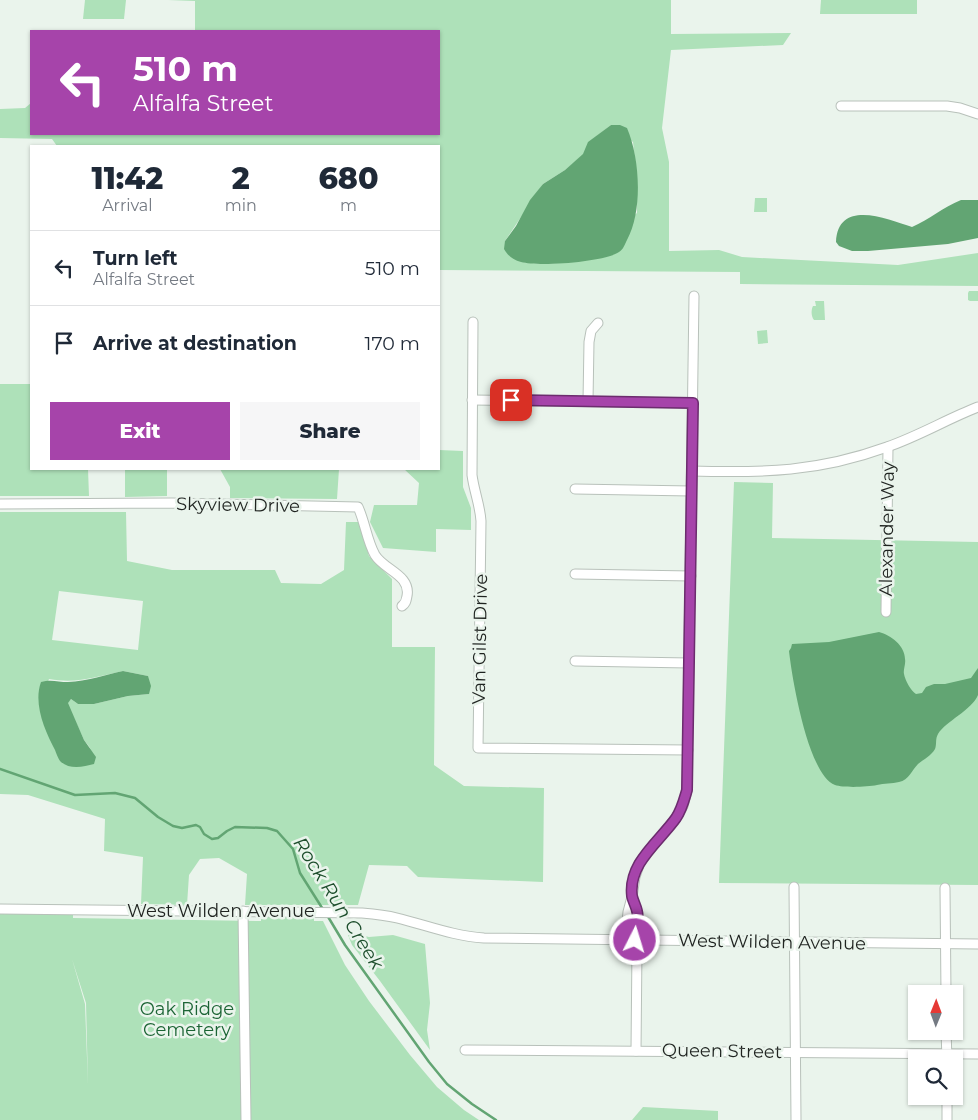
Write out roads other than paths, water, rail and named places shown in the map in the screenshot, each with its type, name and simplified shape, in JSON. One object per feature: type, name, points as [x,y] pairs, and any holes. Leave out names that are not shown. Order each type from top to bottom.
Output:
[{"type":"street","points":[[841,106],[947,106],[978,114]]},
{"type":"street","points":[[636,1051],[637,948],[634,936],[627,922],[628,912],[640,862],[676,818],[683,806],[687,790],[694,296]]},
{"type":"street","name":"Van Gilst Drive","points":[[473,322],[472,474],[481,521],[478,748],[688,750]]},
{"type":"street","points":[[588,401],[589,342],[592,331],[598,323]]},
{"type":"street","points":[[472,400],[693,403]]},
{"type":"street","points":[[692,471],[783,471],[838,462],[888,446],[978,407]]},
{"type":"street","name":"Alexander Way","points":[[886,612],[888,446]]},
{"type":"street","points":[[575,489],[691,491]]},
{"type":"street","name":"Skyview Drive","points":[[0,504],[172,503],[358,507],[376,556],[384,565],[400,576],[406,585],[408,592],[405,603],[402,606]]},
{"type":"street","points":[[575,574],[691,576]]},
{"type":"street","points":[[575,661],[689,662]]},
{"type":"street","points":[[794,887],[796,1120]]},
{"type":"street","points":[[945,888],[946,985]]},
{"type":"street","name":"West Wilden Avenue","points":[[0,909],[338,912],[382,915],[470,937],[634,936],[795,942],[978,944]]},
{"type":"street","points":[[243,911],[246,1120]]},
{"type":"street","name":"Queen Street","points":[[466,1050],[796,1052],[908,1055]]},
{"type":"street","name":"Queen Street","points":[[963,1055],[978,1054]]},
{"type":"street","points":[[947,1105],[947,1120]]},
{"type":"waterway","name":"Rock Run Creek","points":[[0,769],[75,795],[115,793],[135,798],[158,817],[173,826],[182,828],[196,825],[200,827],[204,834],[212,839],[218,838],[235,827],[267,828],[277,831],[293,849],[300,873],[324,911]]},
{"type":"waterway","name":"Rock Run Creek","points":[[327,915],[345,945],[447,1084],[496,1120]]},
{"type":"park label","name":"Oak Ridge Cemetery","points":[[187,1019]]}]
